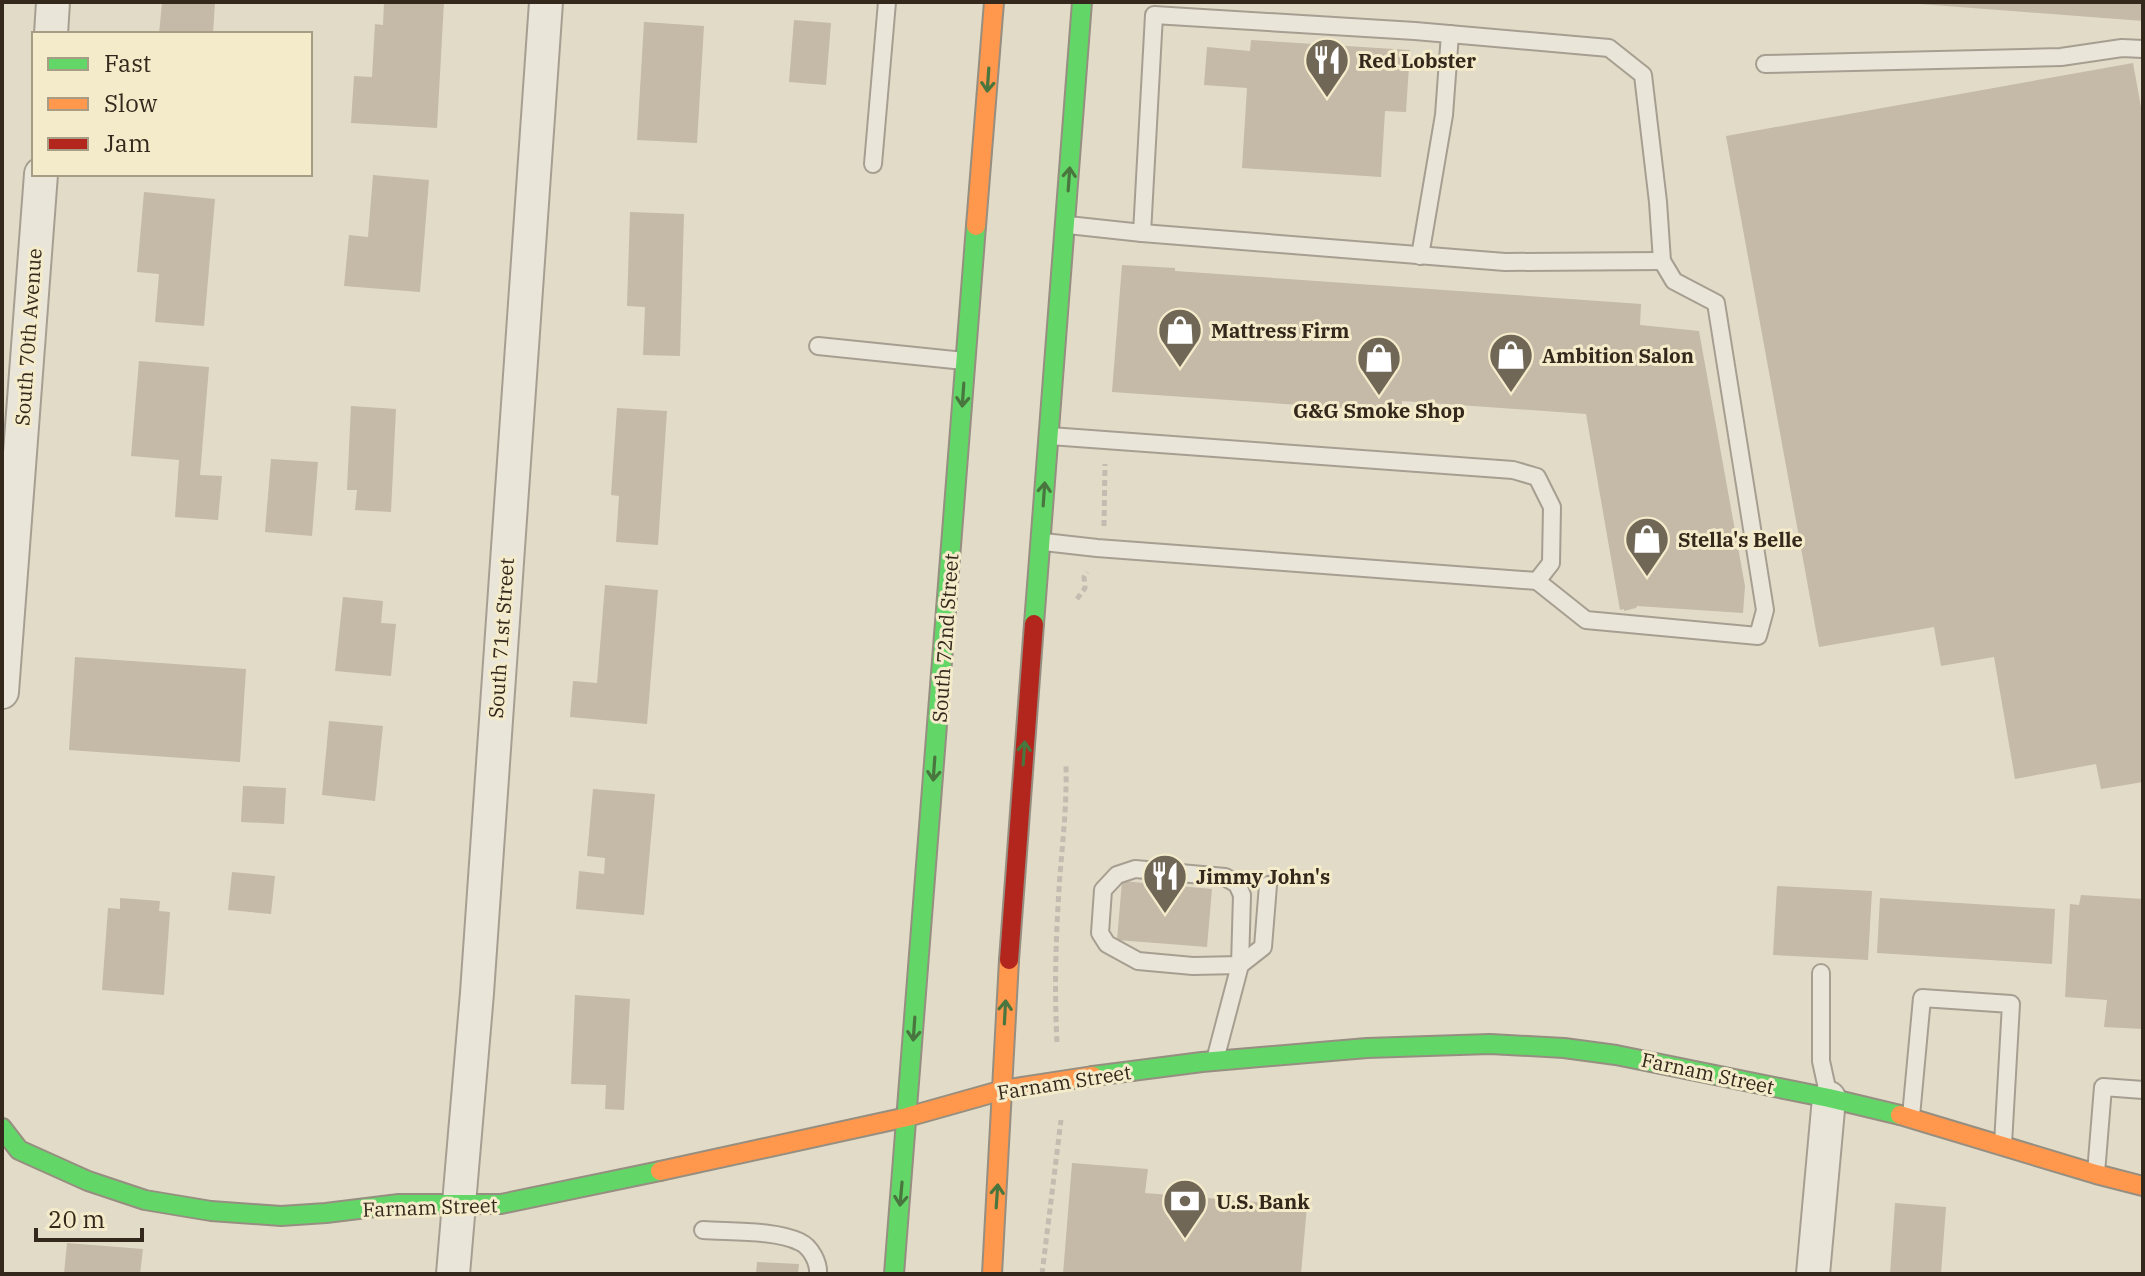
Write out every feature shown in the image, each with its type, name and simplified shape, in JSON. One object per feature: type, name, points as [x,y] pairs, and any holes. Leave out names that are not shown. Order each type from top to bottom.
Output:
[{"type":"main road","name":"South 72nd Street","points":[[894,1274],[994,2]]},
{"type":"main road","points":[[992,1274],[1012,906],[1082,2]]},
{"type":"main road","name":"Farnam Street","points":[[2,1128],[19,1150],[88,1181],[145,1200],[211,1211],[281,1216],[399,1204],[501,1204],[907,1117],[1003,1090],[1214,1061],[1367,1048],[1474,1044],[1588,1051],[1657,1062],[1829,1098],[1911,1118],[2127,1184]]},
{"type":"street","points":[[51,32],[53,2]]},
{"type":"street","name":"South 71st Street","points":[[453,1274],[477,993],[546,2]]},
{"type":"street","name":"South 70th Avenue","points":[[2,692],[41,176]]},
{"type":"street","points":[[1813,1274],[1829,1098]]},
{"type":"lane","points":[[873,164],[887,2]]},
{"type":"lane","points":[[1041,541],[1097,548],[1537,581],[1586,620],[1758,636],[1765,610],[1716,303],[1674,281],[1662,261],[1643,75],[1609,48],[1450,34],[1154,15],[1142,233]]},
{"type":"lane","points":[[1420,256],[1444,115],[1450,34]]},
{"type":"lane","points":[[1765,64],[2061,57],[2122,48],[2143,49]]},
{"type":"lane","points":[[1065,225],[1505,262],[1662,261]]},
{"type":"lane","points":[[818,346],[966,361]]},
{"type":"lane","points":[[1049,436],[1513,470],[1537,477],[1552,507],[1551,563],[1537,581]]},
{"type":"lane","points":[[1214,1061],[1240,965],[1242,895],[1237,884],[1225,877],[1135,869],[1117,875],[1103,890],[1100,933],[1107,944],[1138,961],[1193,966],[1240,965],[1263,947],[1268,885]]},
{"type":"lane","points":[[1821,973],[1821,1061],[1829,1098]]},
{"type":"lane","points":[[1911,1118],[1922,998],[2011,1004],[2003,1146]]},
{"type":"lane","points":[[2127,1184],[2103,1087],[2143,1090]]},
{"type":"lane","points":[[703,1230],[767,1234],[803,1243],[819,1264],[818,1274]]},
{"type":"path","points":[[1076,602],[1085,588],[1084,577],[1104,532],[1106,470],[1101,440]]},
{"type":"path","points":[[1042,1274],[1061,1127],[1054,991],[1066,825],[1065,756]]},
{"type":"building","points":[[162,2],[215,2],[213,32],[159,32]]},
{"type":"building","points":[[384,2],[444,2],[437,128],[351,123],[354,76],[372,77],[375,24],[383,25]]},
{"type":"building","points":[[2143,2],[2143,21],[1920,4]]},
{"type":"building","points":[[794,20],[831,23],[826,85],[789,82]]},
{"type":"building","points":[[644,22],[704,26],[697,143],[637,140]]},
{"type":"building","name":"Red Lobster","points":[[1251,40],[1410,50],[1406,112],[1385,111],[1381,177],[1242,168],[1247,88],[1204,85],[1207,47],[1250,51]]},
{"type":"building","points":[[2133,63],[2143,118],[2143,782],[2101,789],[2096,764],[2015,779],[1994,657],[1941,666],[1934,627],[1819,647],[1726,136]]},
{"type":"building","points":[[373,175],[429,180],[420,292],[344,286],[349,235],[368,237]]},
{"type":"building","points":[[144,192],[215,199],[204,326],[155,322],[159,274],[137,272]]},
{"type":"building","points":[[630,212],[684,214],[680,356],[643,355],[645,307],[627,306]]},
{"type":"building","points":[[1122,265],[1641,304],[1640,325],[1699,331],[1745,586],[1743,613],[1637,606],[1620,610],[1586,414],[1402,401],[1401,416],[1358,412],[1358,409],[1112,392]]},
{"type":"building","points":[[139,361],[209,367],[200,475],[222,476],[218,520],[175,517],[179,460],[131,456]]},
{"type":"building","points":[[351,406],[396,409],[391,512],[355,510],[357,490],[347,490]]},
{"type":"building","points":[[617,408],[667,411],[658,545],[616,542],[619,496],[611,495]]},
{"type":"building","points":[[271,459],[318,462],[312,536],[265,532]]},
{"type":"building","points":[[605,585],[658,590],[647,724],[570,717],[573,681],[597,683]]},
{"type":"building","points":[[343,597],[383,601],[381,623],[396,624],[391,676],[335,671]]},
{"type":"building","points":[[75,657],[246,669],[240,762],[69,750]]},
{"type":"building","points":[[329,721],[383,726],[375,801],[322,795]]},
{"type":"building","points":[[243,786],[286,788],[284,824],[241,822]]},
{"type":"building","points":[[593,789],[655,794],[644,915],[576,909],[579,871],[604,874],[605,858],[587,856]]},
{"type":"building","points":[[232,872],[275,876],[271,914],[228,910]]},
{"type":"building","name":"Jimmy John's","points":[[1122,881],[1212,889],[1207,947],[1117,940]]},
{"type":"building","points":[[1777,886],[1872,891],[1868,960],[1773,955]]},
{"type":"building","points":[[2081,895],[2143,899],[2143,1029],[2104,1027],[2107,1000],[2065,997],[2070,904],[2079,905]]},
{"type":"building","points":[[120,898],[160,901],[159,911],[170,912],[164,995],[102,990],[108,908],[120,909]]},
{"type":"building","points":[[1880,898],[2055,909],[2052,964],[1877,953]]},
{"type":"building","points":[[575,995],[630,999],[624,1110],[605,1109],[606,1085],[571,1084]]},
{"type":"building","name":"U.S. Bank","points":[[1072,1163],[1148,1169],[1145,1193],[1307,1206],[1301,1274],[1063,1274]]},
{"type":"building","points":[[1895,1203],[1946,1207],[1941,1274],[1890,1274]]},
{"type":"building","points":[[67,1243],[143,1249],[140,1274],[64,1274]]},
{"type":"building","points":[[757,1262],[799,1264],[798,1274],[756,1274]]},
{"type":"traffic: fast","points":[[1034,624],[1082,2]]},
{"type":"traffic: fast","points":[[894,1274],[976,226]]},
{"type":"traffic: fast","points":[[1093,1076],[1202,1062],[1367,1048],[1490,1044],[1564,1048],[1616,1055],[1900,1115]]},
{"type":"traffic: fast","points":[[2,1128],[19,1150],[88,1181],[145,1200],[211,1211],[281,1216],[399,1204],[501,1204],[660,1171]]},
{"type":"traffic: slow","points":[[976,226],[994,2]]},
{"type":"traffic: slow","points":[[992,1274],[1009,960]]},
{"type":"traffic: slow","points":[[660,1171],[907,1117],[1003,1090],[1093,1076]]},
{"type":"traffic: slow","points":[[1900,1115],[2143,1186]]},
{"type":"traffic: jam","points":[[1009,960],[1034,624]]},
{"type":"place","name":"Red Lobster","points":[[1327,99]]},
{"type":"place","name":"Mattress Firm","points":[[1180,369]]},
{"type":"place","name":"Ambition Salon","points":[[1511,394]]},
{"type":"place","name":"G&G Smoke Shop","points":[[1379,397]]},
{"type":"place","name":"Stella's Belle","points":[[1647,578]]},
{"type":"place","name":"Jimmy John's","points":[[1165,915]]},
{"type":"place","name":"U.S. Bank","points":[[1185,1240]]}]
